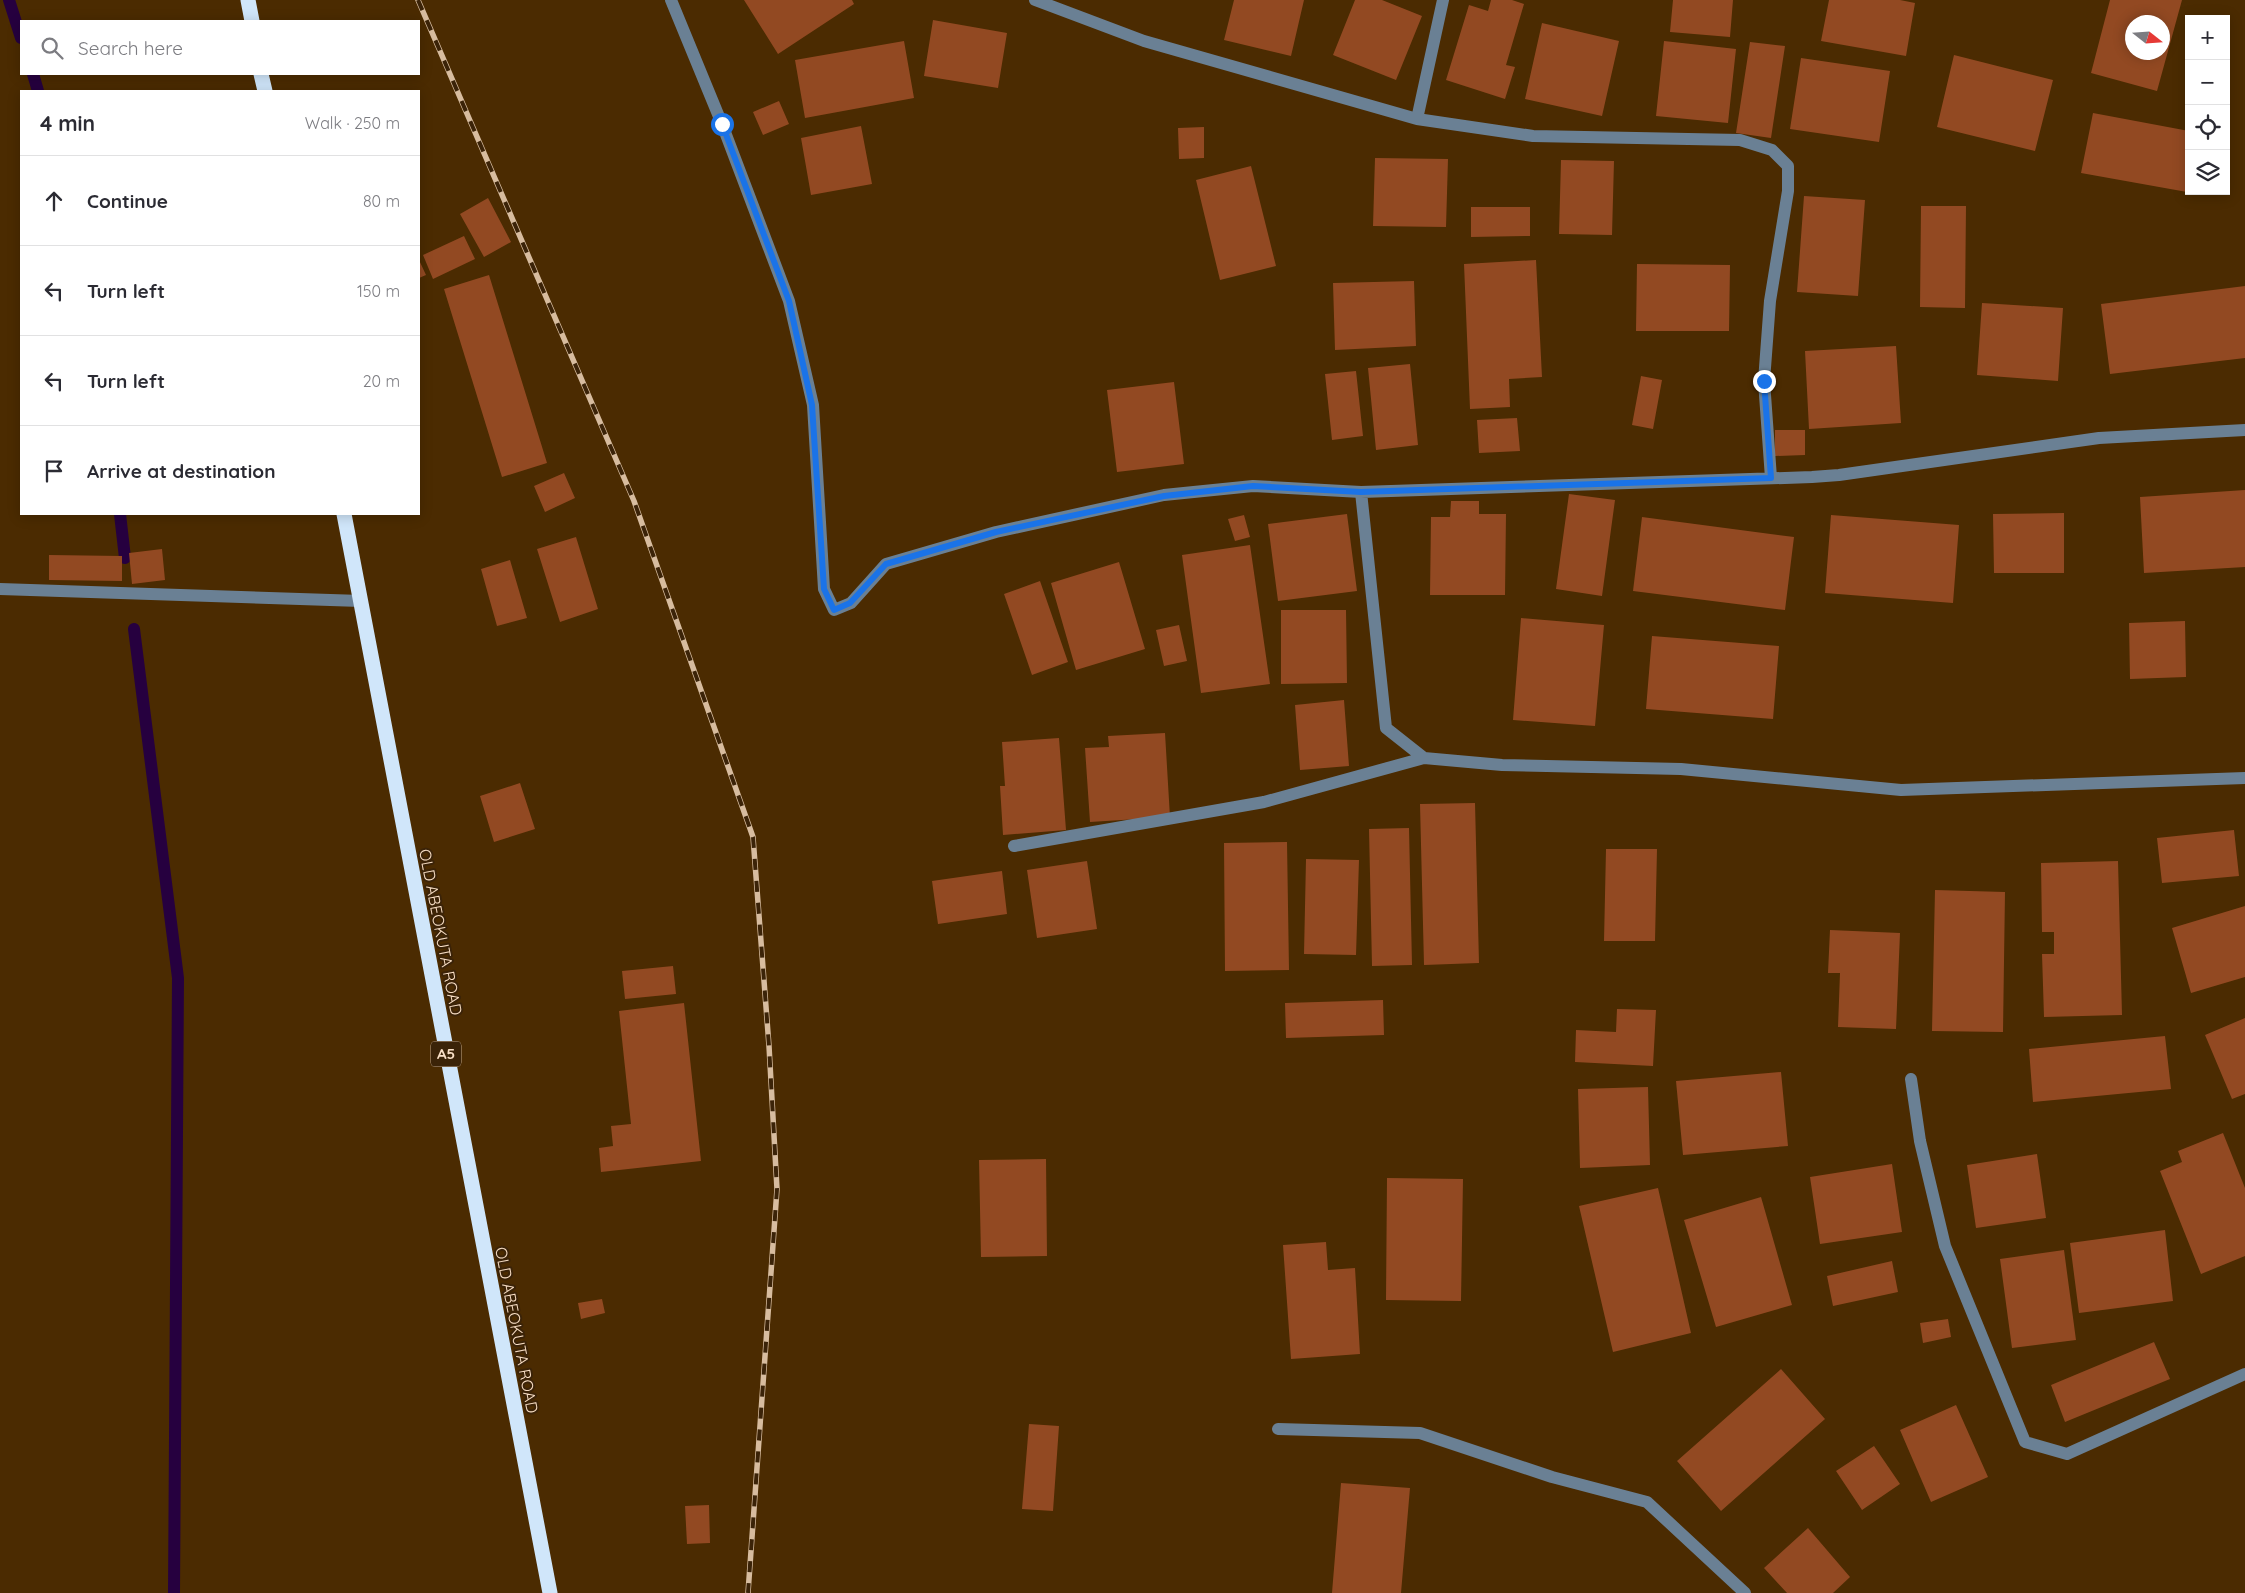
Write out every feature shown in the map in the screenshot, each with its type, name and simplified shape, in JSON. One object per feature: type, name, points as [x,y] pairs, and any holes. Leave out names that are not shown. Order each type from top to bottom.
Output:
[{"type":"highway","points":[[248,0],[252,20]]},
{"type":"highway","points":[[261,75],[264,90]]},
{"type":"highway","name":"OLD ABEOKUTA ROAD","points":[[344,515],[550,1593]]},
{"type":"street","points":[[671,0],[722,124],[789,301],[812,405],[824,589],[834,610],[850,603],[886,564],[996,532],[1164,496],[1253,486],[1361,492],[1839,475],[2099,438],[2245,430]]},
{"type":"street","points":[[1035,0],[1144,41],[1417,119],[1533,136],[1740,140],[1772,150],[1788,166],[1788,191],[1770,301],[1764,381],[1771,478]]},
{"type":"street","points":[[1417,119],[1443,0]]},
{"type":"street","points":[[1361,492],[1386,728],[1424,758]]},
{"type":"street","points":[[0,589],[361,601]]},
{"type":"street","points":[[1014,846],[1264,802],[1424,758],[1502,765],[1681,769],[1901,790],[2245,778]]},
{"type":"street","points":[[1911,1079],[1920,1141],[1945,1246],[2025,1442],[2067,1454],[2245,1374]]},
{"type":"street","points":[[1278,1429],[1420,1433],[1552,1477],[1647,1502],[1745,1593]]},
{"type":"building","points":[[744,0],[852,0],[854,4],[778,54]]},
{"type":"building","points":[[1234,0],[1304,0],[1291,56],[1224,40]]},
{"type":"building","points":[[1355,0],[1382,0],[1422,16],[1396,80],[1333,55]]},
{"type":"building","points":[[1491,0],[1512,0],[1524,4],[1506,65],[1515,67],[1505,99],[1446,80],[1469,5],[1488,11]]},
{"type":"building","points":[[1673,0],[1733,0],[1730,37],[1670,32]]},
{"type":"building","points":[[1829,0],[1900,0],[1915,3],[1906,56],[1821,41]]},
{"type":"building","points":[[2110,0],[2182,0],[2170,44],[2170,15],[2125,15],[2125,60],[2166,60],[2157,91],[2091,73]]},
{"type":"building","points":[[933,20],[1007,33],[998,88],[924,76]]},
{"type":"building","points":[[1542,23],[1619,41],[1602,116],[1525,99]]},
{"type":"building","points":[[904,41],[914,98],[805,118],[795,60]]},
{"type":"building","points":[[1664,41],[1736,49],[1728,123],[1656,116]]},
{"type":"building","points":[[1750,42],[1785,46],[1771,138],[1736,133]]},
{"type":"building","points":[[1954,55],[2053,80],[2035,151],[1937,127]]},
{"type":"building","points":[[1801,58],[1890,71],[1879,142],[1790,129]]},
{"type":"building","points":[[779,101],[789,124],[763,135],[753,112]]},
{"type":"building","points":[[2093,113],[2185,130],[2185,192],[2081,173]]},
{"type":"building","points":[[861,126],[872,184],[811,195],[801,138]]},
{"type":"building","points":[[1204,127],[1204,158],[1179,159],[1178,128]]},
{"type":"building","points":[[1375,158],[1448,159],[1446,227],[1373,226]]},
{"type":"building","points":[[1561,160],[1614,161],[1612,235],[1559,234]]},
{"type":"building","points":[[1251,166],[1276,266],[1220,280],[1196,180]]},
{"type":"building","points":[[1804,196],[1865,200],[1858,296],[1797,292]]},
{"type":"building","points":[[488,198],[511,242],[484,257],[460,214]]},
{"type":"building","points":[[1921,206],[1966,206],[1965,308],[1920,307]]},
{"type":"building","points":[[1471,207],[1530,207],[1530,236],[1471,237]]},
{"type":"building","points":[[464,236],[475,259],[433,279],[423,255]]},
{"type":"building","points":[[1536,260],[1542,377],[1509,379],[1510,407],[1470,409],[1464,264]]},
{"type":"building","points":[[420,262],[426,275],[420,278]]},
{"type":"building","points":[[1637,264],[1730,265],[1729,331],[1636,331]]},
{"type":"building","points":[[489,275],[547,463],[502,477],[444,289]]},
{"type":"building","points":[[1414,281],[1416,346],[1335,350],[1333,283]]},
{"type":"building","points":[[2245,286],[2245,358],[2110,374],[2101,304]]},
{"type":"building","points":[[1982,303],[2063,308],[2058,381],[1977,375]]},
{"type":"building","points":[[1896,346],[1901,423],[1809,429],[1805,351]]},
{"type":"building","points":[[1410,364],[1418,445],[1376,450],[1368,368]]},
{"type":"building","points":[[1356,371],[1363,436],[1332,440],[1325,374]]},
{"type":"building","points":[[1641,376],[1662,380],[1653,429],[1632,425]]},
{"type":"building","points":[[1174,382],[1184,464],[1117,472],[1107,390]]},
{"type":"building","points":[[1517,418],[1520,451],[1479,453],[1477,420]]},
{"type":"building","points":[[1775,430],[1805,430],[1805,455],[1775,456]]},
{"type":"building","points":[[564,473],[575,498],[545,512],[534,486]]},
{"type":"building","points":[[2245,490],[2245,567],[2144,573],[2140,497]]},
{"type":"building","points":[[1569,494],[1615,500],[1602,596],[1556,589]]},
{"type":"building","points":[[1451,501],[1479,501],[1479,514],[1506,514],[1505,595],[1430,595],[1431,517],[1450,517]]},
{"type":"building","points":[[2064,513],[2064,573],[1994,573],[1993,514]]},
{"type":"building","points":[[1347,514],[1357,591],[1278,601],[1268,524]]},
{"type":"building","points":[[1244,515],[1250,537],[1235,541],[1228,519]]},
{"type":"building","points":[[1831,515],[1959,525],[1953,603],[1825,593]]},
{"type":"building","points":[[1642,517],[1794,537],[1785,610],[1633,591]]},
{"type":"building","points":[[576,537],[598,609],[560,622],[537,549]]},
{"type":"building","points":[[1250,545],[1270,684],[1201,693],[1182,555]]},
{"type":"building","points":[[162,549],[165,580],[132,584],[129,553]]},
{"type":"building","points":[[49,555],[122,556],[122,581],[49,580]]},
{"type":"building","points":[[510,560],[527,618],[497,626],[481,569]]},
{"type":"building","points":[[1119,562],[1145,649],[1076,670],[1051,583]]},
{"type":"building","points":[[1040,581],[1068,662],[1032,675],[1004,594]]},
{"type":"building","points":[[1281,610],[1346,610],[1347,683],[1281,684]]},
{"type":"building","points":[[1521,618],[1604,625],[1595,726],[1513,720]]},
{"type":"building","points":[[2185,621],[2186,677],[2130,679],[2129,623]]},
{"type":"building","points":[[1179,625],[1187,661],[1164,666],[1156,630]]},
{"type":"building","points":[[1652,636],[1779,646],[1773,719],[1646,709]]},
{"type":"building","points":[[1344,700],[1349,766],[1300,770],[1295,705]]},
{"type":"building","points":[[1165,733],[1170,817],[1090,822],[1085,748],[1109,747],[1108,736]]},
{"type":"building","points":[[1059,738],[1066,830],[1003,835],[1000,786],[1005,786],[1002,742]]},
{"type":"building","points":[[520,783],[535,829],[494,842],[480,796]]},
{"type":"building","points":[[1475,803],[1479,963],[1424,965],[1420,804]]},
{"type":"building","points":[[1409,828],[1412,965],[1372,966],[1369,829]]},
{"type":"building","points":[[2234,830],[2239,876],[2162,883],[2157,838]]},
{"type":"building","points":[[1287,842],[1289,970],[1225,971],[1224,843]]},
{"type":"building","points":[[1606,849],[1657,849],[1655,941],[1604,941]]},
{"type":"building","points":[[1306,859],[1359,860],[1356,955],[1304,954]]},
{"type":"building","points":[[1087,861],[1097,929],[1037,938],[1027,870]]},
{"type":"building","points":[[2118,861],[2122,1015],[2044,1017],[2042,954],[2054,954],[2054,932],[2042,932],[2041,863]]},
{"type":"building","points":[[1002,871],[1007,914],[938,924],[932,881]]},
{"type":"building","points":[[1935,890],[2005,892],[2003,1032],[1932,1031]]},
{"type":"building","points":[[2245,906],[2245,977],[2191,993],[2172,928]]},
{"type":"building","points":[[1830,930],[1900,933],[1896,1029],[1838,1027],[1840,973],[1828,973]]},
{"type":"building","points":[[673,966],[676,994],[625,999],[622,971]]},
{"type":"building","points":[[1383,1000],[1384,1035],[1286,1038],[1285,1003]]},
{"type":"building","points":[[684,1003],[701,1161],[601,1172],[599,1148],[613,1146],[611,1126],[631,1124],[619,1011]]},
{"type":"building","points":[[1617,1009],[1656,1010],[1653,1066],[1575,1062],[1576,1030],[1616,1032]]},
{"type":"building","points":[[2245,1018],[2245,1094],[2232,1099],[2205,1035]]},
{"type":"building","points":[[2165,1036],[2171,1089],[2033,1102],[2029,1049]]},
{"type":"building","points":[[1781,1072],[1788,1146],[1683,1155],[1676,1081]]},
{"type":"building","points":[[1648,1087],[1650,1165],[1580,1168],[1578,1089]]},
{"type":"building","points":[[2223,1133],[2245,1188],[2245,1256],[2201,1274],[2160,1171],[2182,1162],[2178,1151]]},
{"type":"building","points":[[2037,1154],[2046,1218],[1976,1228],[1967,1165]]},
{"type":"building","points":[[1046,1159],[1047,1256],[981,1257],[979,1160]]},
{"type":"building","points":[[1892,1164],[1902,1232],[1820,1244],[1810,1177]]},
{"type":"building","points":[[1387,1178],[1463,1179],[1461,1301],[1386,1300]]},
{"type":"building","points":[[1658,1188],[1691,1333],[1613,1352],[1579,1206]]},
{"type":"building","points":[[1761,1197],[1792,1305],[1716,1327],[1684,1220]]},
{"type":"building","points":[[2165,1230],[2173,1301],[2079,1313],[2070,1243]]},
{"type":"building","points":[[1326,1242],[1328,1270],[1355,1268],[1360,1354],[1291,1359],[1283,1245]]},
{"type":"building","points":[[2064,1250],[2076,1340],[2012,1348],[2000,1259]]},
{"type":"building","points":[[1892,1261],[1898,1292],[1833,1306],[1827,1276]]},
{"type":"building","points":[[602,1299],[605,1313],[581,1319],[578,1303]]},
{"type":"building","points":[[1948,1319],[1951,1337],[1923,1343],[1920,1323]]},
{"type":"building","points":[[2154,1342],[2170,1379],[2065,1422],[2051,1385]]},
{"type":"building","points":[[1781,1369],[1825,1419],[1721,1511],[1677,1461]]},
{"type":"building","points":[[1956,1405],[1988,1477],[1931,1502],[1900,1430]]},
{"type":"building","points":[[1029,1424],[1059,1426],[1053,1511],[1022,1509]]},
{"type":"building","points":[[1874,1446],[1900,1484],[1862,1510],[1836,1471]]},
{"type":"building","points":[[1341,1483],[1410,1488],[1401,1593],[1332,1593]]},
{"type":"building","points":[[709,1505],[710,1543],[687,1544],[685,1506]]},
{"type":"building","points":[[1808,1528],[1850,1577],[1833,1593],[1787,1593],[1764,1568]]},
{"type":"waterway","points":[[9,0],[20,35]]},
{"type":"waterway","points":[[33,75],[38,90]]},
{"type":"waterway","points":[[120,515],[125,558]]},
{"type":"waterway","points":[[134,629],[178,978],[174,1593]]},
{"type":"railway","points":[[418,0],[634,501],[753,837],[769,1046],[777,1189],[748,1593]]},
{"type":"route","points":[[722,124],[789,301],[812,405],[824,589],[834,610],[850,603],[886,564],[996,532],[1164,496],[1253,486],[1361,492],[1771,478],[1764,381]]}]
